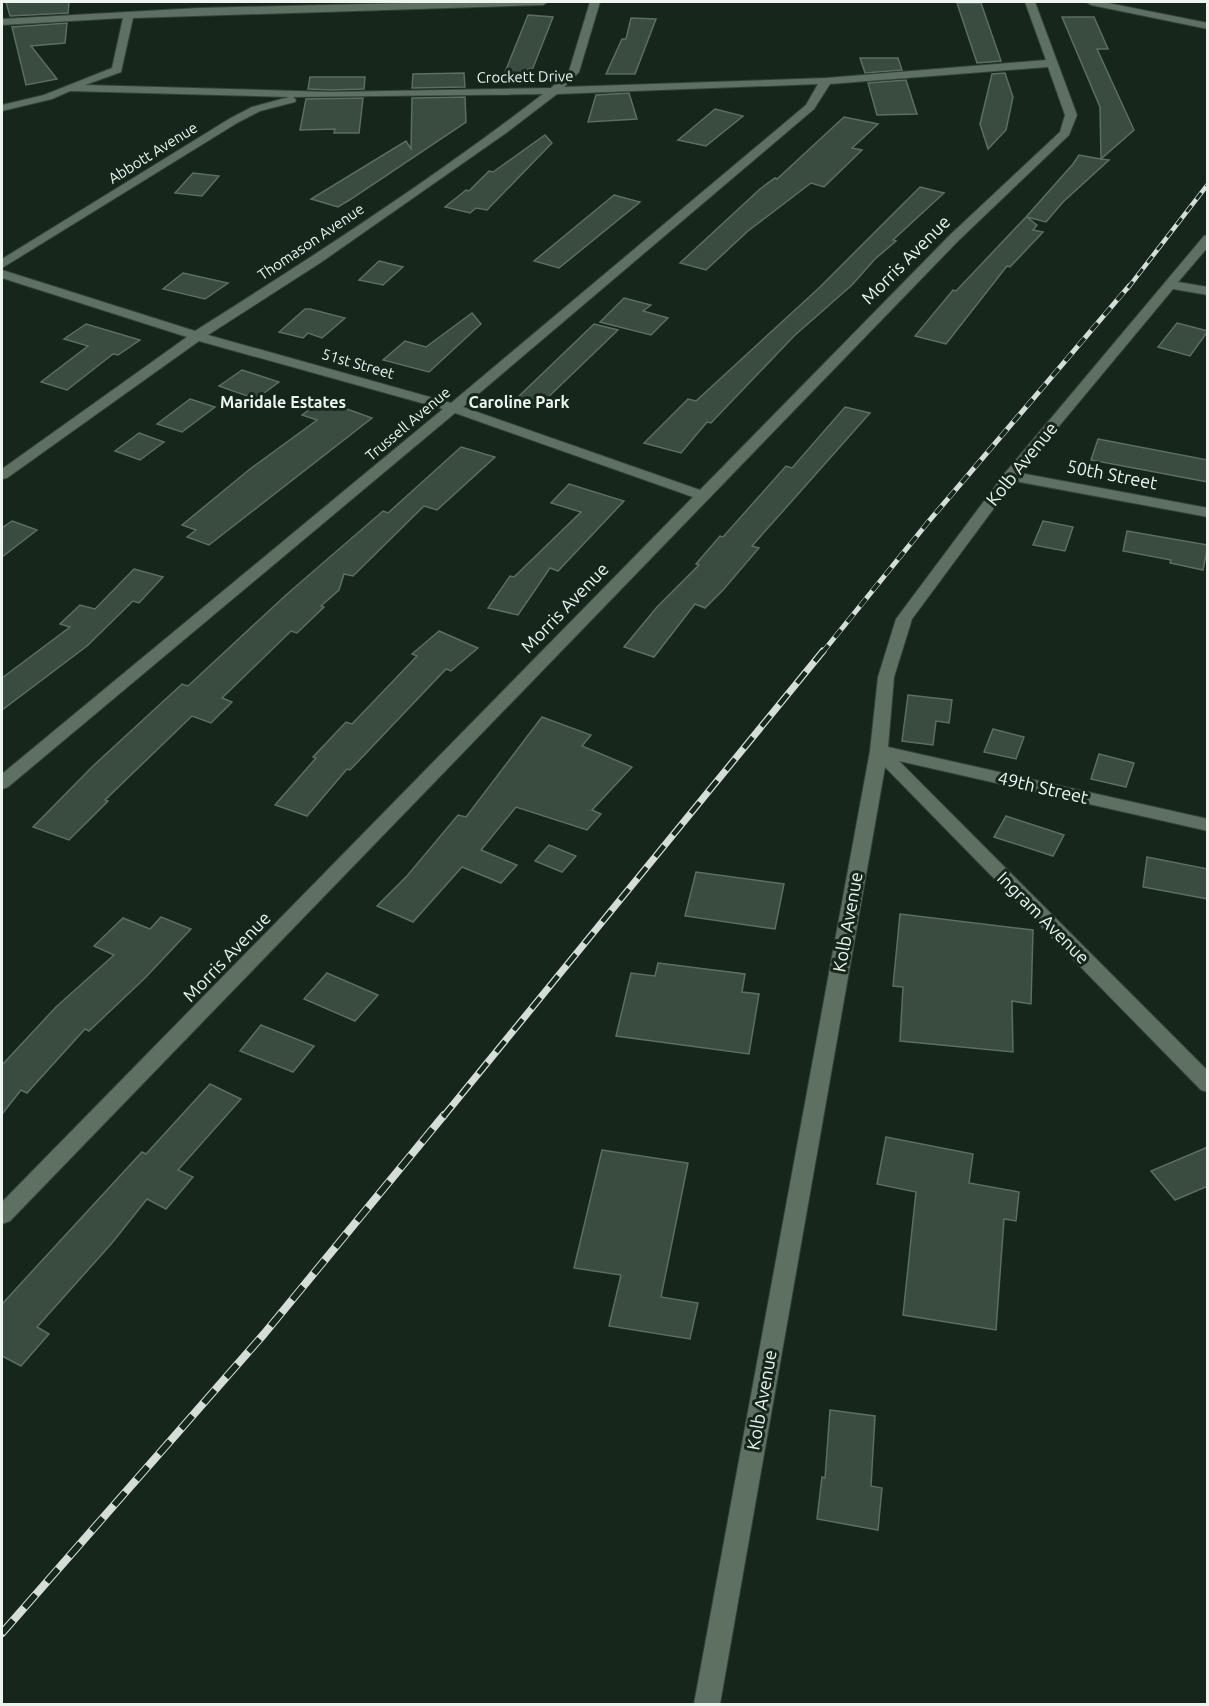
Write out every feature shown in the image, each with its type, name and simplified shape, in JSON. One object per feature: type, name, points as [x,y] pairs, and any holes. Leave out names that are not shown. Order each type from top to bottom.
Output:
[{"type":"street","points":[[119,2],[129,14]]},
{"type":"street","points":[[2,22],[129,14],[202,6],[543,2]]},
{"type":"street","name":"Thomason Avenue","points":[[2,475],[197,336],[316,260],[502,131],[554,91],[574,72],[595,2]]},
{"type":"street","name":"Morris Avenue","points":[[2,1215],[954,238],[1065,133],[1071,115],[1030,2]]},
{"type":"street","points":[[1091,2],[1208,26]]},
{"type":"street","points":[[68,88],[117,69],[129,14]]},
{"type":"street","name":"Crockett Drive","points":[[2,108],[48,97],[68,88],[331,95],[554,91],[826,81],[1053,63]]},
{"type":"street","name":"Trussell Avenue","points":[[2,783],[810,107],[826,81]]},
{"type":"street","name":"Abbott Avenue","points":[[2,264],[233,120],[279,101],[331,95]]},
{"type":"street","name":"Kolb Avenue","points":[[707,1704],[879,751],[886,677],[904,619],[1010,476],[1208,239]]},
{"type":"street","name":"51st Street","points":[[2,274],[197,336],[453,408],[702,495]]},
{"type":"street","points":[[1171,285],[1208,291]]},
{"type":"street","name":"50th Street","points":[[1010,476],[1208,513]]},
{"type":"street","name":"49th Street","points":[[879,751],[1208,825]]},
{"type":"street","name":"Ingram Avenue","points":[[879,751],[1208,1084]]},
{"type":"building","points":[[6,2],[69,2],[68,13],[10,16]]},
{"type":"building","points":[[957,3],[981,3],[1001,61],[977,63]]},
{"type":"building","points":[[528,15],[553,17],[533,68],[503,77]]},
{"type":"building","points":[[1062,17],[1094,17],[1108,49],[1097,49],[1134,130],[1101,159],[1100,107]]},
{"type":"building","points":[[631,18],[656,19],[635,74],[606,74],[622,39],[626,39]]},
{"type":"building","points":[[67,23],[65,43],[31,46],[57,79],[26,85],[12,27]]},
{"type":"building","points":[[860,58],[898,58],[902,70],[865,73]]},
{"type":"building","points":[[464,73],[465,87],[412,88],[413,74]]},
{"type":"building","points":[[1005,73],[1013,97],[1006,130],[988,149],[980,124],[992,74]]},
{"type":"building","points":[[310,77],[365,77],[364,89],[308,89]]},
{"type":"building","points":[[906,80],[917,114],[877,115],[868,83]]},
{"type":"building","points":[[629,93],[637,119],[588,122],[596,95]]},
{"type":"building","points":[[465,97],[466,122],[351,199],[338,207],[311,199],[406,141],[411,149],[412,98]]},
{"type":"building","points":[[363,98],[359,133],[334,133],[335,129],[300,130],[306,99]]},
{"type":"building","points":[[715,109],[743,116],[706,146],[678,140]]},
{"type":"building","points":[[844,117],[878,124],[852,148],[862,150],[824,187],[811,183],[748,231],[706,270],[680,263],[760,189],[775,178],[777,179]]},
{"type":"building","points":[[545,135],[552,143],[487,210],[476,208],[470,213],[445,207],[466,190],[469,191],[489,171],[493,172]]},
{"type":"building","points":[[1079,155],[1109,160],[1063,202],[1046,222],[1027,217],[1037,225],[1033,230],[1043,232],[1010,267],[1007,266],[946,344],[915,336],[953,290],[956,291],[1026,217]]},
{"type":"building","points":[[193,173],[219,176],[202,196],[175,193]]},
{"type":"building","points":[[920,187],[944,193],[893,240],[896,241],[875,259],[852,285],[794,336],[711,423],[707,422],[681,453],[644,443],[688,399],[696,401],[820,287]]},
{"type":"building","points":[[614,195],[640,202],[559,268],[534,261]]},
{"type":"building","points":[[379,261],[403,267],[383,285],[359,280]]},
{"type":"building","points":[[183,273],[228,283],[205,299],[163,289]]},
{"type":"building","points":[[624,298],[651,305],[643,311],[668,318],[651,335],[600,322]]},
{"type":"building","points":[[305,309],[345,318],[322,338],[308,333],[303,338],[279,332]]},
{"type":"building","points":[[472,313],[481,324],[429,372],[383,360],[405,341],[426,347]]},
{"type":"building","points":[[1177,323],[1208,331],[1190,356],[1158,347]]},
{"type":"building","points":[[86,324],[140,340],[118,355],[113,354],[67,390],[41,382],[88,346],[64,339]]},
{"type":"building","points":[[594,324],[618,330],[537,408],[514,401]]},
{"type":"building","points":[[242,370],[279,382],[256,399],[219,386]]},
{"type":"building","points":[[190,399],[215,407],[182,432],[157,424]]},
{"type":"building","points":[[322,400],[372,418],[209,545],[187,537],[196,530],[182,525],[250,469],[317,420],[302,415]]},
{"type":"building","points":[[845,407],[870,413],[752,546],[759,548],[723,590],[705,608],[695,604],[654,657],[624,647],[657,607],[699,565],[696,564],[720,536],[723,537],[786,466],[792,468]]},
{"type":"building","points":[[139,433],[164,442],[140,460],[115,451]]},
{"type":"building","points":[[1098,439],[1208,460],[1208,482],[1091,460]]},
{"type":"building","points":[[461,447],[495,457],[437,510],[424,506],[353,576],[344,574],[339,590],[321,606],[324,607],[297,633],[291,631],[222,698],[232,702],[211,723],[192,716],[105,800],[108,801],[69,840],[33,827],[93,766],[182,684],[188,686],[286,595],[383,511],[388,513]]},
{"type":"building","points":[[569,484],[624,501],[558,571],[550,568],[518,615],[488,608],[510,576],[514,577],[581,512],[551,503]]},
{"type":"building","points":[[12,521],[37,530],[2,557],[2,528]]},
{"type":"building","points":[[1043,521],[1073,527],[1065,551],[1033,545]]},
{"type":"building","points":[[1127,531],[1208,545],[1203,570],[1170,563],[1171,560],[1123,551]]},
{"type":"building","points":[[134,569],[163,577],[139,603],[133,601],[87,646],[2,710],[2,678],[70,627],[60,624],[80,605],[95,609]]},
{"type":"building","points":[[439,631],[478,648],[451,671],[446,669],[350,770],[347,769],[307,816],[275,805],[316,758],[313,757],[346,722],[352,724],[417,656],[412,654]]},
{"type":"building","points":[[908,695],[952,700],[949,723],[936,721],[933,745],[902,741]]},
{"type":"building","points":[[542,717],[591,735],[582,746],[632,767],[592,810],[601,814],[587,830],[516,807],[481,850],[517,865],[501,883],[462,867],[413,922],[377,906],[407,876],[458,815],[466,817]]},
{"type":"building","points":[[993,729],[1024,737],[1016,759],[984,752]]},
{"type":"building","points":[[1099,754],[1134,763],[1126,787],[1091,779]]},
{"type":"building","points":[[1006,816],[1064,835],[1053,856],[994,837]]},
{"type":"building","points":[[549,845],[576,856],[562,872],[535,861]]},
{"type":"building","points":[[1147,857],[1208,869],[1208,899],[1143,887]]},
{"type":"building","points":[[696,872],[784,884],[775,929],[685,916]]},
{"type":"building","points":[[900,914],[1033,930],[1031,1004],[1012,1001],[1013,1052],[900,1041],[903,987],[893,986]]},
{"type":"building","points":[[161,917],[191,929],[145,978],[89,1031],[85,1029],[27,1093],[21,1090],[2,1114],[2,1065],[56,1007],[114,955],[94,946],[123,918],[150,929]]},
{"type":"building","points":[[658,963],[745,974],[742,992],[759,994],[749,1054],[616,1036],[631,973],[655,976]]},
{"type":"building","points":[[327,973],[378,995],[355,1021],[304,999]]},
{"type":"building","points":[[261,1025],[314,1046],[293,1072],[240,1051]]},
{"type":"building","points":[[210,1084],[241,1099],[178,1170],[193,1177],[166,1209],[147,1199],[112,1243],[37,1327],[49,1334],[21,1366],[2,1356],[2,1304],[142,1152],[146,1154]]},
{"type":"building","points":[[886,1137],[973,1154],[969,1183],[1019,1192],[1016,1221],[1004,1219],[996,1330],[903,1315],[916,1192],[877,1184]]},
{"type":"building","points":[[1208,1147],[1208,1186],[1175,1200],[1151,1171]]},
{"type":"building","points":[[602,1150],[688,1163],[661,1297],[698,1303],[690,1339],[609,1326],[621,1275],[574,1268]]},
{"type":"building","points":[[830,1410],[875,1416],[871,1486],[882,1488],[878,1530],[817,1519],[822,1477],[825,1478]]},
{"type":"railway","points":[[1128,288],[1208,184]]},
{"type":"railway","points":[[822,653],[929,521],[1129,286]]},
{"type":"railway","points":[[443,1117],[823,651]]},
{"type":"railway","points":[[2,1633],[264,1334],[444,1115]]},
{"type":"district","name":"Maridale Estates","points":[[283,402]]},
{"type":"district","name":"Caroline Park","points":[[519,402]]}]
